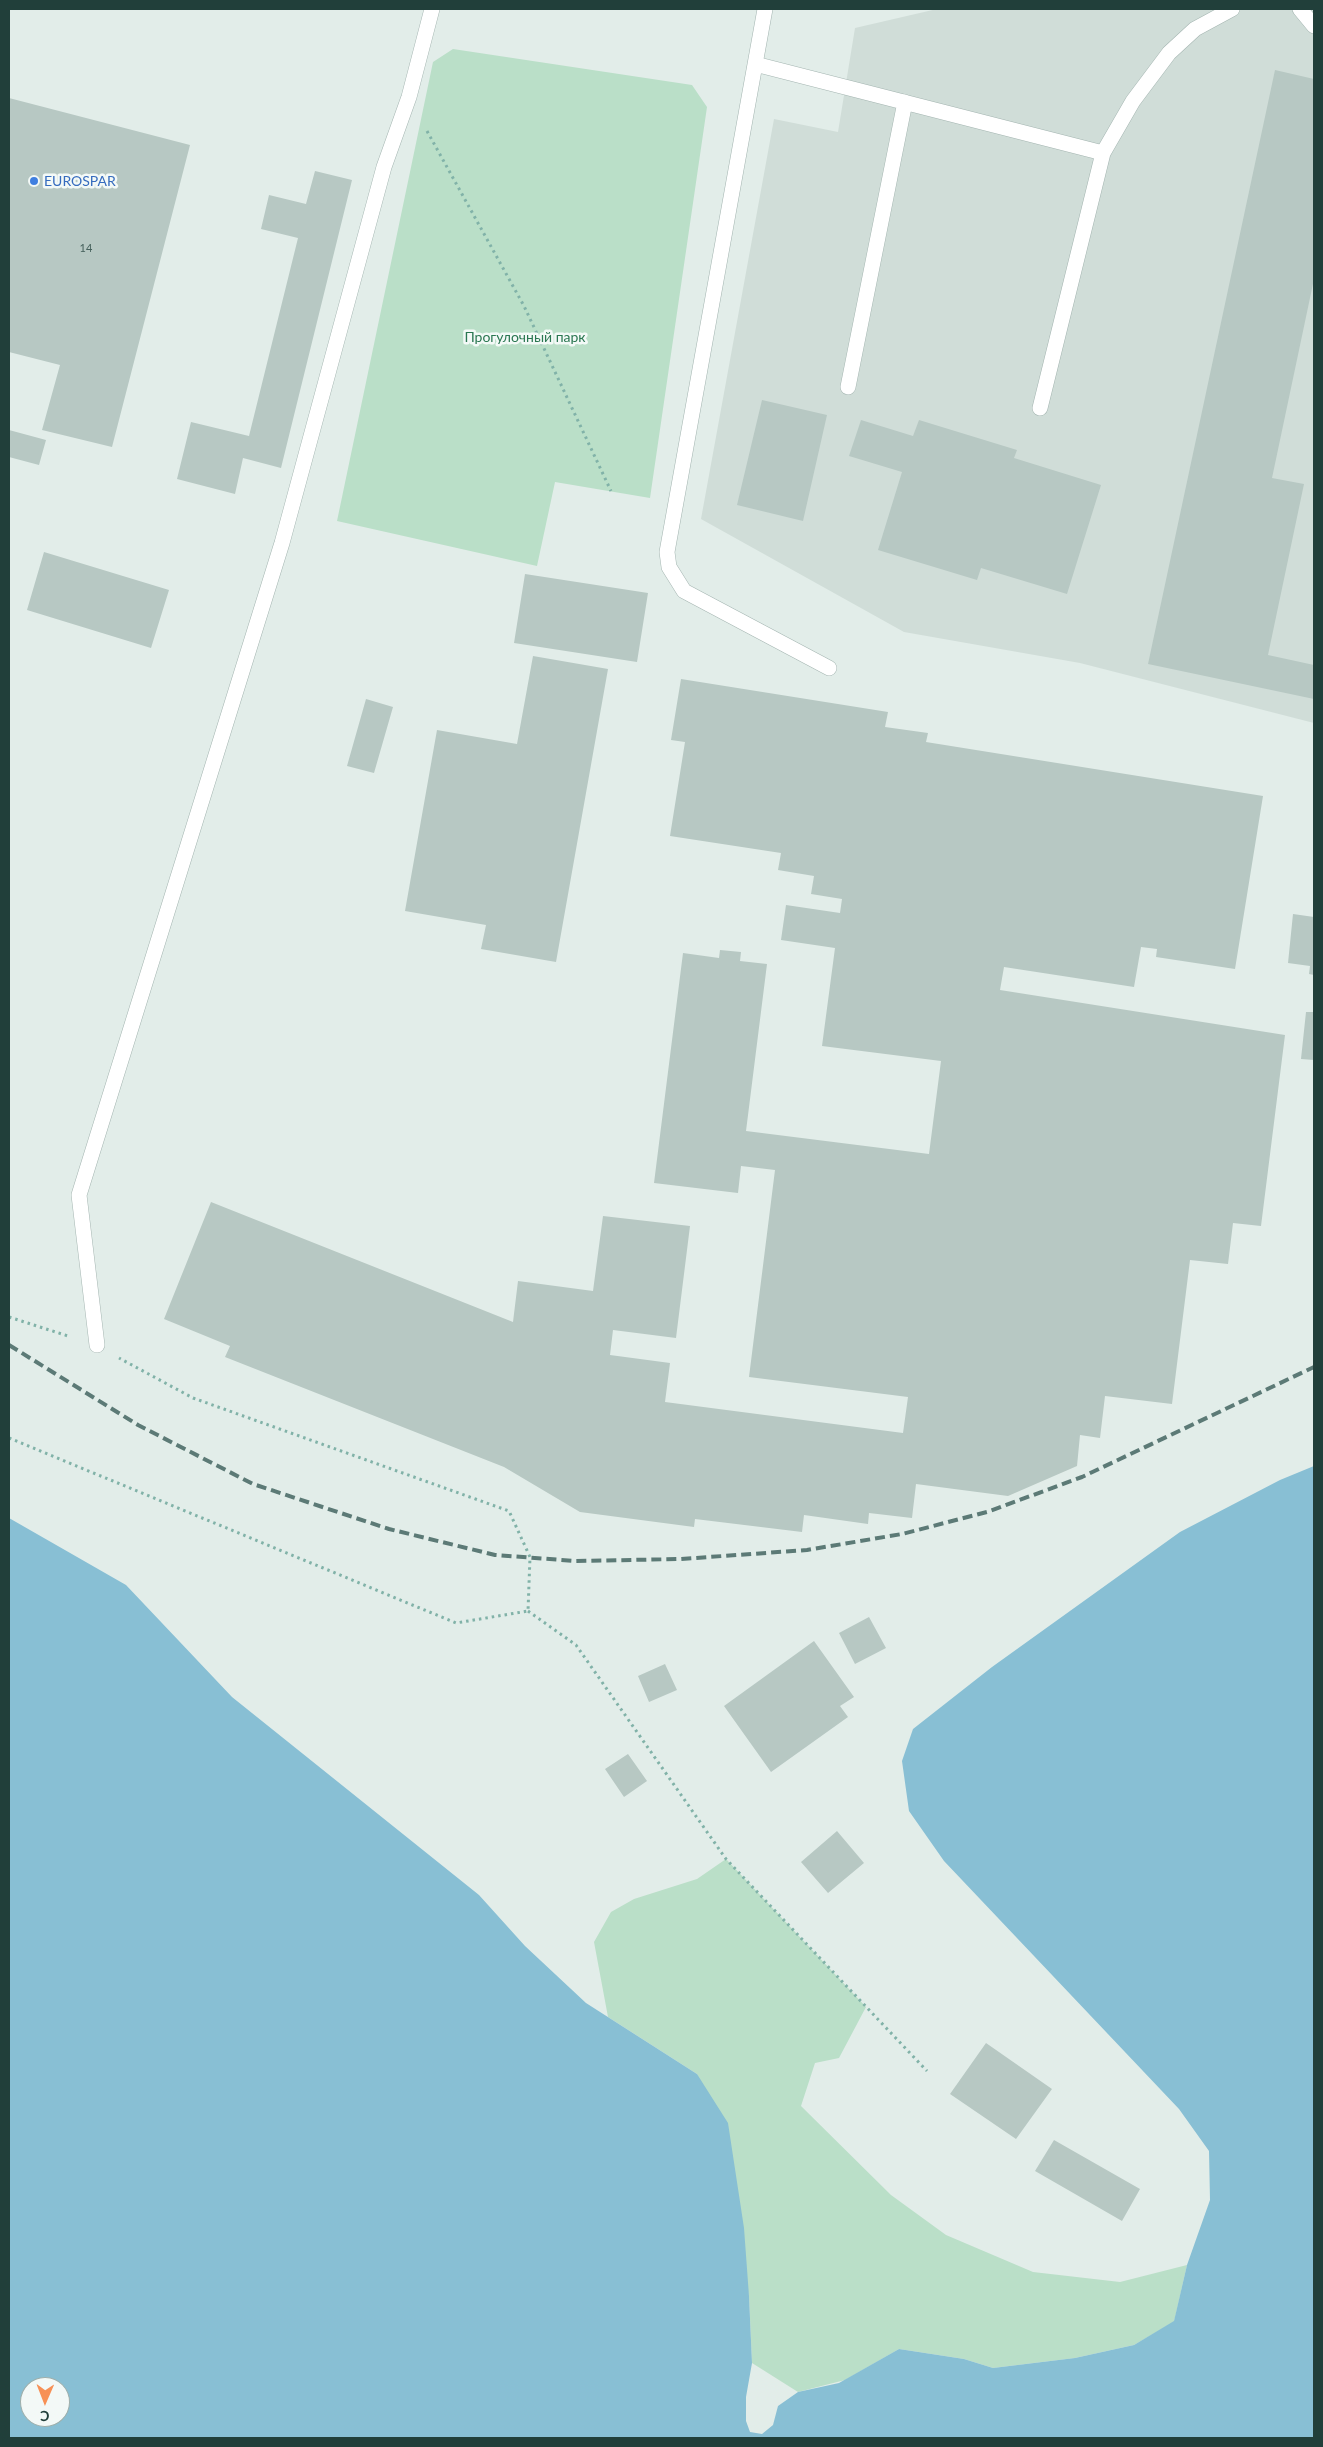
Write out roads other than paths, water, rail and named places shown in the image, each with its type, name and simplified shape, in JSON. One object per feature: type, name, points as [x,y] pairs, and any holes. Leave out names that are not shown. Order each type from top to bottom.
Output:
[{"type":"lane","points":[[97,1345],[79,1195],[282,543],[384,167],[409,97],[432,9]]},
{"type":"lane","points":[[765,9],[667,552],[669,567],[684,591],[829,668]]},
{"type":"lane","points":[[1040,408],[1103,153],[1133,101],[1169,53],[1195,29],[1232,9]]},
{"type":"lane","points":[[1300,9],[1314,26]]},
{"type":"lane","points":[[755,64],[1103,153]]},
{"type":"lane","points":[[848,387],[905,102]]},
{"type":"water","points":[[1314,1466],[1314,2438],[9,2438],[9,1518],[126,1585],[232,1697],[479,1895],[525,1946],[586,2003],[697,2074],[728,2123],[744,2228],[749,2296],[752,2363],[746,2397],[746,2421],[750,2432],[762,2434],[773,2425],[778,2406],[798,2392],[839,2383],[899,2349],[964,2359],[993,2368],[1075,2358],[1134,2345],[1174,2321],[1187,2265],[1210,2200],[1209,2151],[1179,2109],[944,1861],[909,1811],[902,1761],[913,1729],[992,1667],[1180,1532],[1280,1480]]},
{"type":"railway","points":[[9,1345],[138,1425],[253,1484],[389,1529],[495,1555],[576,1561],[681,1559],[807,1550],[902,1534],[987,1512],[1082,1477],[1314,1367]]},
{"type":"place","name":"EUROSPAR","points":[[34,181]]},
{"type":"park label","name":"Прогулочный парк","points":[[525,337]]}]
